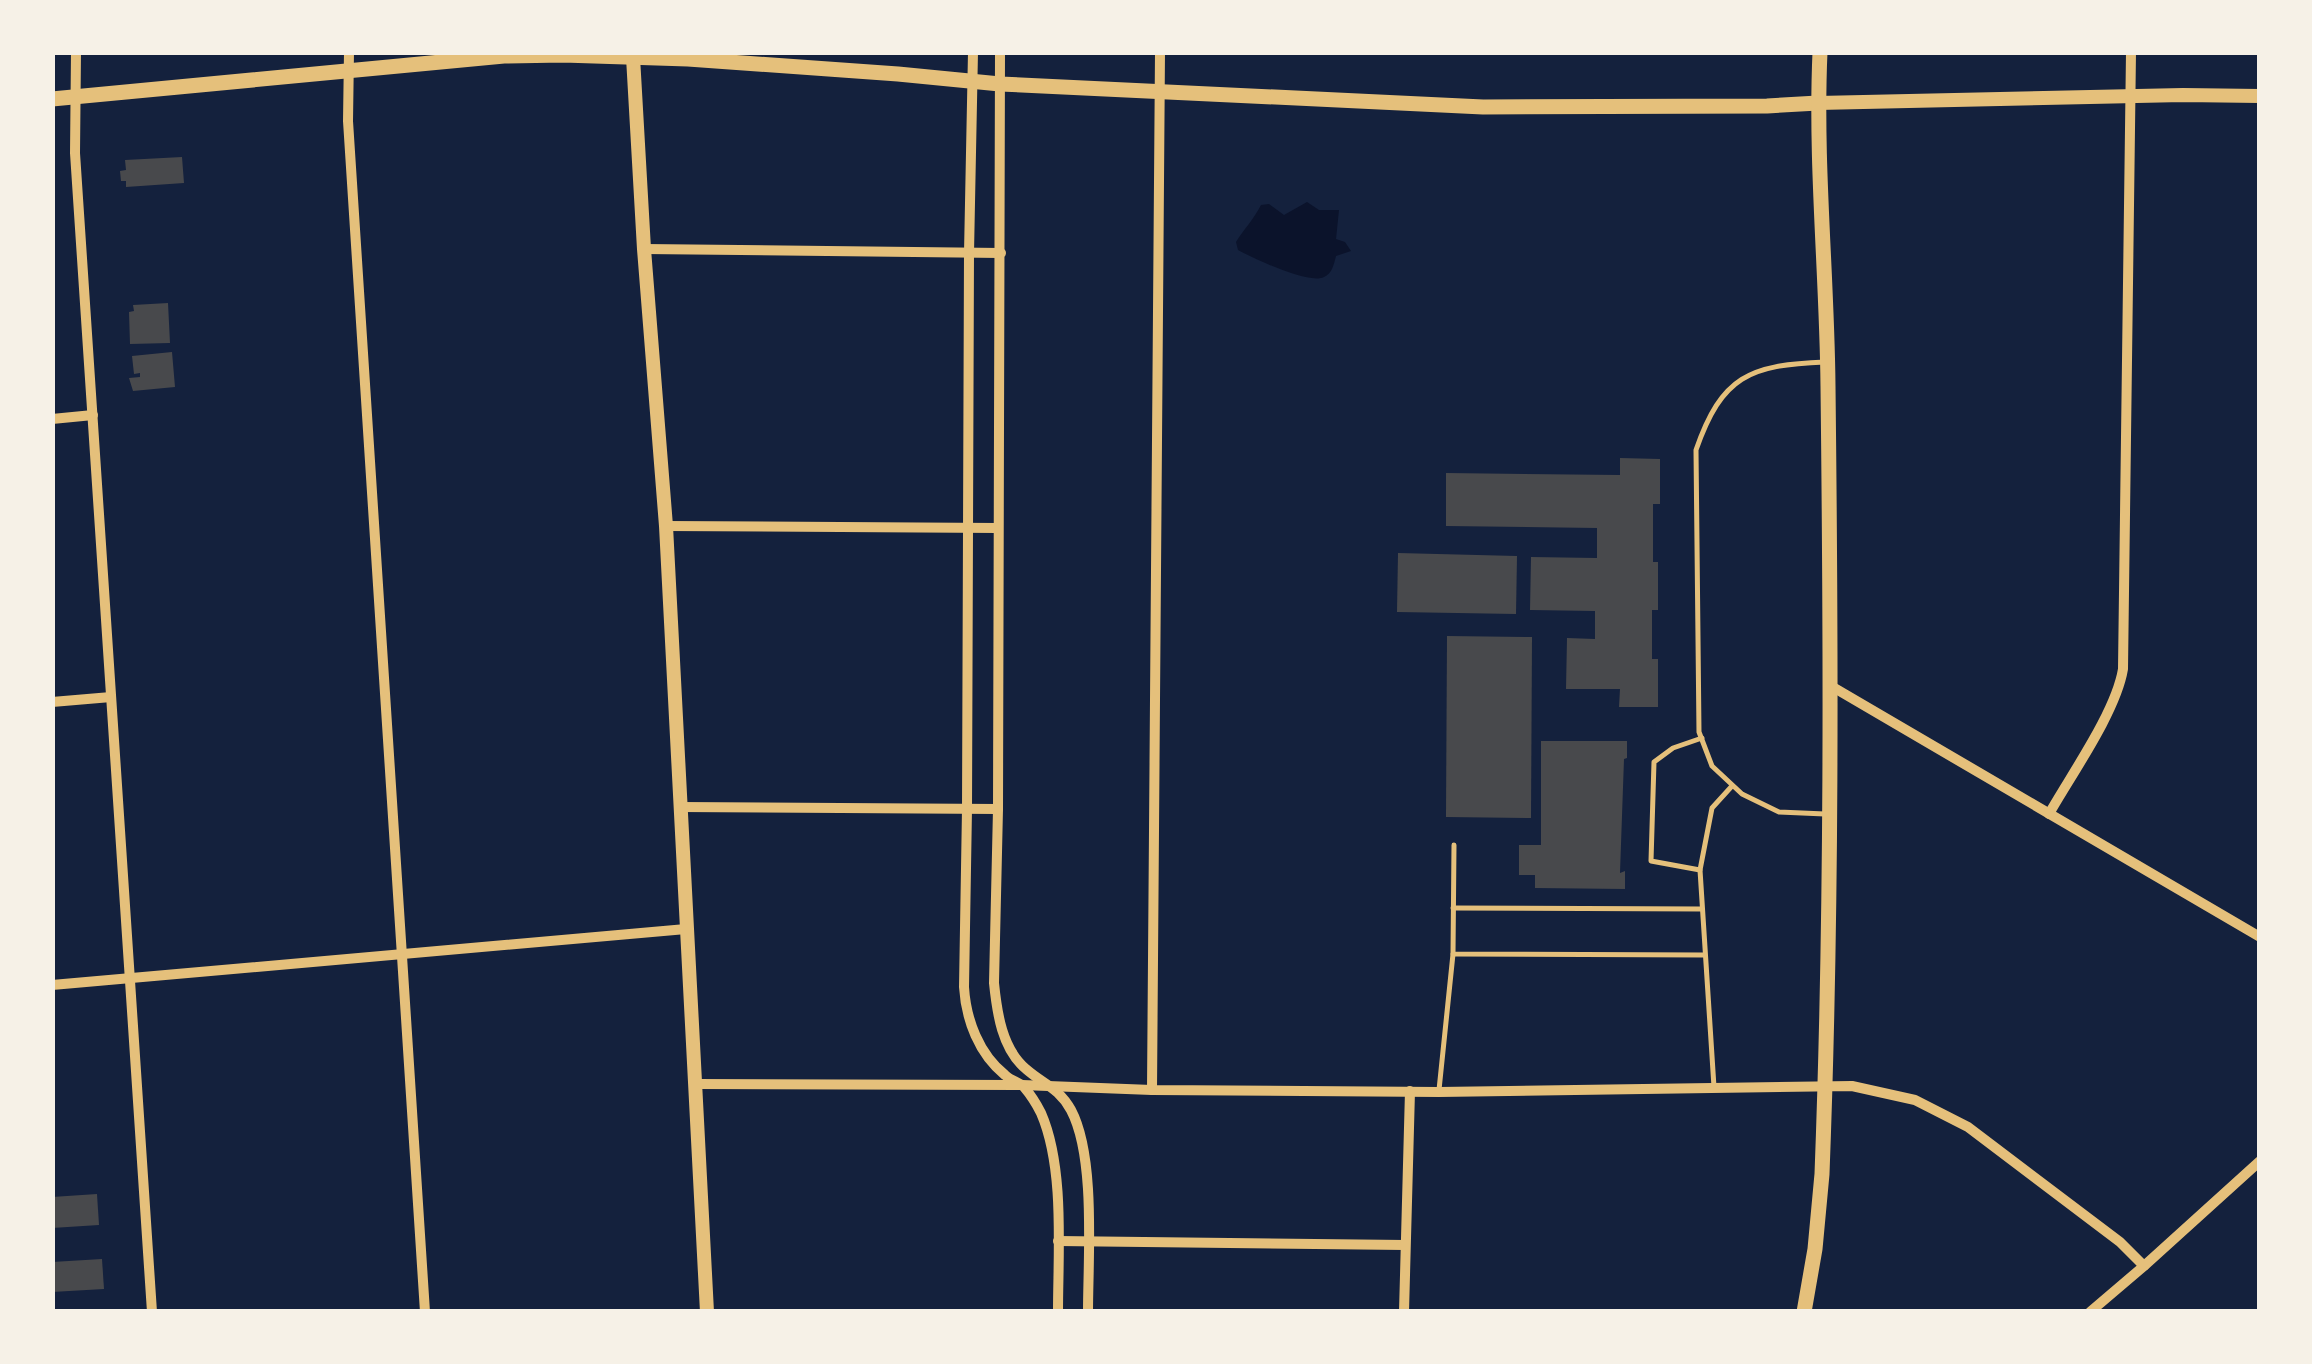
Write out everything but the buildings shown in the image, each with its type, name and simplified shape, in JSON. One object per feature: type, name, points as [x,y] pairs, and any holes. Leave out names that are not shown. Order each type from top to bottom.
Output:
[{"type":"main road","points":[[1804,1312],[1816,1249],[1822,1174],[1831,686],[1820,52]]},
{"type":"main road","points":[[52,99],[504,56],[563,54],[688,58],[1000,84],[1484,107],[1818,103]]},
{"type":"street","points":[[76,52],[75,153],[152,1312]]},
{"type":"street","points":[[349,52],[348,121],[425,1312]]},
{"type":"street","points":[[974,52],[969,253],[965,1005],[989,1060],[1002,1074],[1022,1085],[1040,1110],[1052,1144],[1058,1312]]},
{"type":"street","points":[[1000,52],[994,983],[1008,1046],[1028,1071],[1053,1086],[1071,1110],[1083,1144],[1089,1241],[1088,1312]]},
{"type":"street","points":[[1152,1090],[1160,52]]},
{"type":"street","points":[[2048,814],[2111,706],[2123,669],[2131,52]]},
{"type":"street","points":[[633,55],[666,526],[708,1312]]},
{"type":"street","points":[[1818,103],[2260,96]]},
{"type":"street","points":[[644,248],[1001,253]]},
{"type":"street","points":[[52,418],[93,415]]},
{"type":"street","points":[[666,526],[998,528]]},
{"type":"street","points":[[1831,686],[2260,938]]},
{"type":"street","points":[[52,702],[111,697]]},
{"type":"street","points":[[680,808],[998,809]]},
{"type":"street","points":[[52,985],[686,929]]},
{"type":"street","points":[[696,1084],[1439,1092],[1852,1086],[1915,1100],[1968,1126],[2120,1242],[2144,1266]]},
{"type":"street","points":[[1404,1312],[1410,1091]]},
{"type":"street","points":[[2090,1312],[2260,1160]]},
{"type":"street","points":[[1058,1241],[1404,1245]]},
{"type":"lane","points":[[1828,362],[1780,364],[1746,376],[1723,394],[1707,420],[1696,450],[1699,732],[1712,766],[1742,794],[1780,812],[1829,814]]},
{"type":"lane","points":[[1700,870],[1650,860],[1654,762],[1673,748],[1702,738]]},
{"type":"lane","points":[[1714,1089],[1700,870],[1712,808],[1732,786]]},
{"type":"lane","points":[[1439,1092],[1454,954],[1454,845]]},
{"type":"lane","points":[[1453,908],[1702,909]]},
{"type":"lane","points":[[1454,954],[1704,954]]},
{"type":"water","points":[[1307,202],[1319,210],[1339,210],[1336,239],[1345,242],[1351,251],[1336,256],[1327,276],[1294,274],[1238,250],[1236,242],[1261,205],[1269,204],[1284,215]]}]
